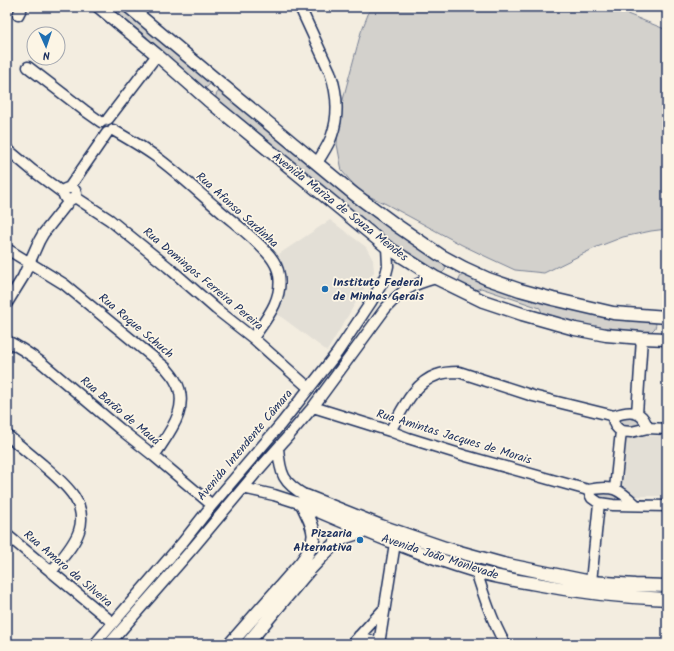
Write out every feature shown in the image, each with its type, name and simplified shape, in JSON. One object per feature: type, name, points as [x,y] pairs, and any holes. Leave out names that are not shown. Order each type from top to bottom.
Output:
[{"type":"main road","name":"Avenida Mariza de Souza Mendes","points":[[99,7],[208,100],[387,247],[436,278],[483,301],[575,329],[606,335],[667,339]]},
{"type":"main road","name":"Avenida Mariza de Souza Mendes","points":[[129,7],[354,194],[440,255],[488,279],[520,290],[613,313],[667,317]]},
{"type":"main road","points":[[208,100],[221,84]]},
{"type":"main road","points":[[453,286],[464,268]]},
{"type":"main road","points":[[667,317],[667,339]]},
{"type":"main road","points":[[247,644],[305,567],[314,537],[304,500]]},
{"type":"main road","name":"Avenida João Monlevade","points":[[304,500],[364,531],[396,543],[591,582],[667,599]]},
{"type":"main road","name":"Avenida João Monlevade","points":[[304,500],[381,526],[442,553],[476,571],[567,590],[634,591],[667,586]]},
{"type":"main road","points":[[230,644],[305,567],[337,542],[350,535],[364,531]]},
{"type":"street","points":[[300,7],[328,68],[334,83],[335,92],[335,126],[326,148],[317,163]]},
{"type":"street","points":[[110,132],[103,132],[100,126],[157,55]]},
{"type":"street","points":[[28,67],[84,110],[105,121]]},
{"type":"street","points":[[7,303],[19,285],[43,234],[110,132]]},
{"type":"street","name":"Rua Afonso Sardinha","points":[[110,132],[147,151],[167,166],[245,232],[265,251],[274,263],[279,274],[280,282],[278,294],[275,303],[253,338]]},
{"type":"street","name":"Rua Domingos Ferreira Pereira","points":[[7,149],[32,170],[100,212],[119,227],[216,309],[253,338],[309,388]]},
{"type":"street","name":"Avenida Intendente Câmara","points":[[95,644],[183,542],[212,505],[281,424],[337,353],[381,285],[388,266],[387,247]]},
{"type":"street","name":"Rua Roque Schuch","points":[[7,248],[64,284],[166,368],[176,381],[181,397],[178,418],[154,456]]},
{"type":"street","points":[[109,644],[313,407],[385,309],[397,296],[412,286],[436,278]]},
{"type":"street","points":[[637,414],[642,338]]},
{"type":"street","name":"Rua Barão de Mauá","points":[[7,341],[29,353],[42,363],[212,505]]},
{"type":"street","points":[[337,353],[347,360]]},
{"type":"street","points":[[390,431],[410,398],[424,381],[437,375],[449,372],[458,372],[533,396],[614,416],[624,413],[637,414],[643,418],[648,428]]},
{"type":"street","name":"Rua Amintas Jacques de Morais","points":[[313,407],[466,456],[588,490],[600,488],[615,489]]},
{"type":"street","points":[[614,416],[614,424],[620,431],[631,432],[648,428],[667,429]]},
{"type":"street","points":[[281,424],[291,433]]},
{"type":"street","points":[[620,431],[615,489],[621,492],[636,505]]},
{"type":"street","points":[[7,435],[68,488],[74,496],[80,509],[81,520],[77,535],[51,572]]},
{"type":"street","name":"Avenida João Monlevade","points":[[278,448],[281,472],[286,481],[304,500]]},
{"type":"street","name":"Avenida João Monlevade","points":[[243,488],[304,500]]},
{"type":"street","points":[[588,490],[592,498],[599,503],[613,505],[667,506]]},
{"type":"street","points":[[591,582],[599,503]]},
{"type":"street","name":"Rua Amaro da Silveira","points":[[7,535],[113,622]]},
{"type":"street","points":[[183,542],[192,549]]},
{"type":"street","points":[[379,644],[396,543]]},
{"type":"street","points":[[476,571],[493,621],[505,644]]},
{"type":"street","points":[[355,640],[384,608]]},
{"type":"street","points":[[355,640],[370,640],[375,644]]},
{"type":"shaded area","points":[[110,7],[122,7],[209,78],[209,85],[202,88],[147,43],[147,37]]},
{"type":"shaded area","points":[[371,7],[610,7],[667,30],[667,229],[623,237],[597,247],[544,273],[515,270],[462,245],[386,204],[360,192],[342,171],[337,144],[339,116],[361,32]]},
{"type":"shaded area","points":[[222,91],[345,195],[385,225],[446,264],[445,270],[442,273],[438,273],[377,234],[216,100],[217,94]]},
{"type":"shaded area","name":"Instituto Federal de Minhas Gerais","points":[[330,220],[366,247],[373,260],[374,272],[327,351],[276,313],[284,295],[287,283],[285,271],[279,254]]},
{"type":"shaded area","points":[[463,274],[655,322],[655,328],[651,332],[612,330],[575,324],[543,315],[540,308],[481,288],[472,291],[466,288],[459,283],[460,277]]},
{"type":"shaded area","points":[[615,417],[638,418],[640,424],[637,427],[617,426]]},
{"type":"shaded area","points":[[625,436],[667,436],[667,496],[633,496],[623,485]]},
{"type":"shaded area","points":[[592,491],[617,494],[614,501],[593,498]]},
{"type":"place","name":"Instituto Federal de Minhas Gerais","points":[[325,289]]},
{"type":"place","name":"Pizzaria Alternativa","points":[[360,540]]}]
